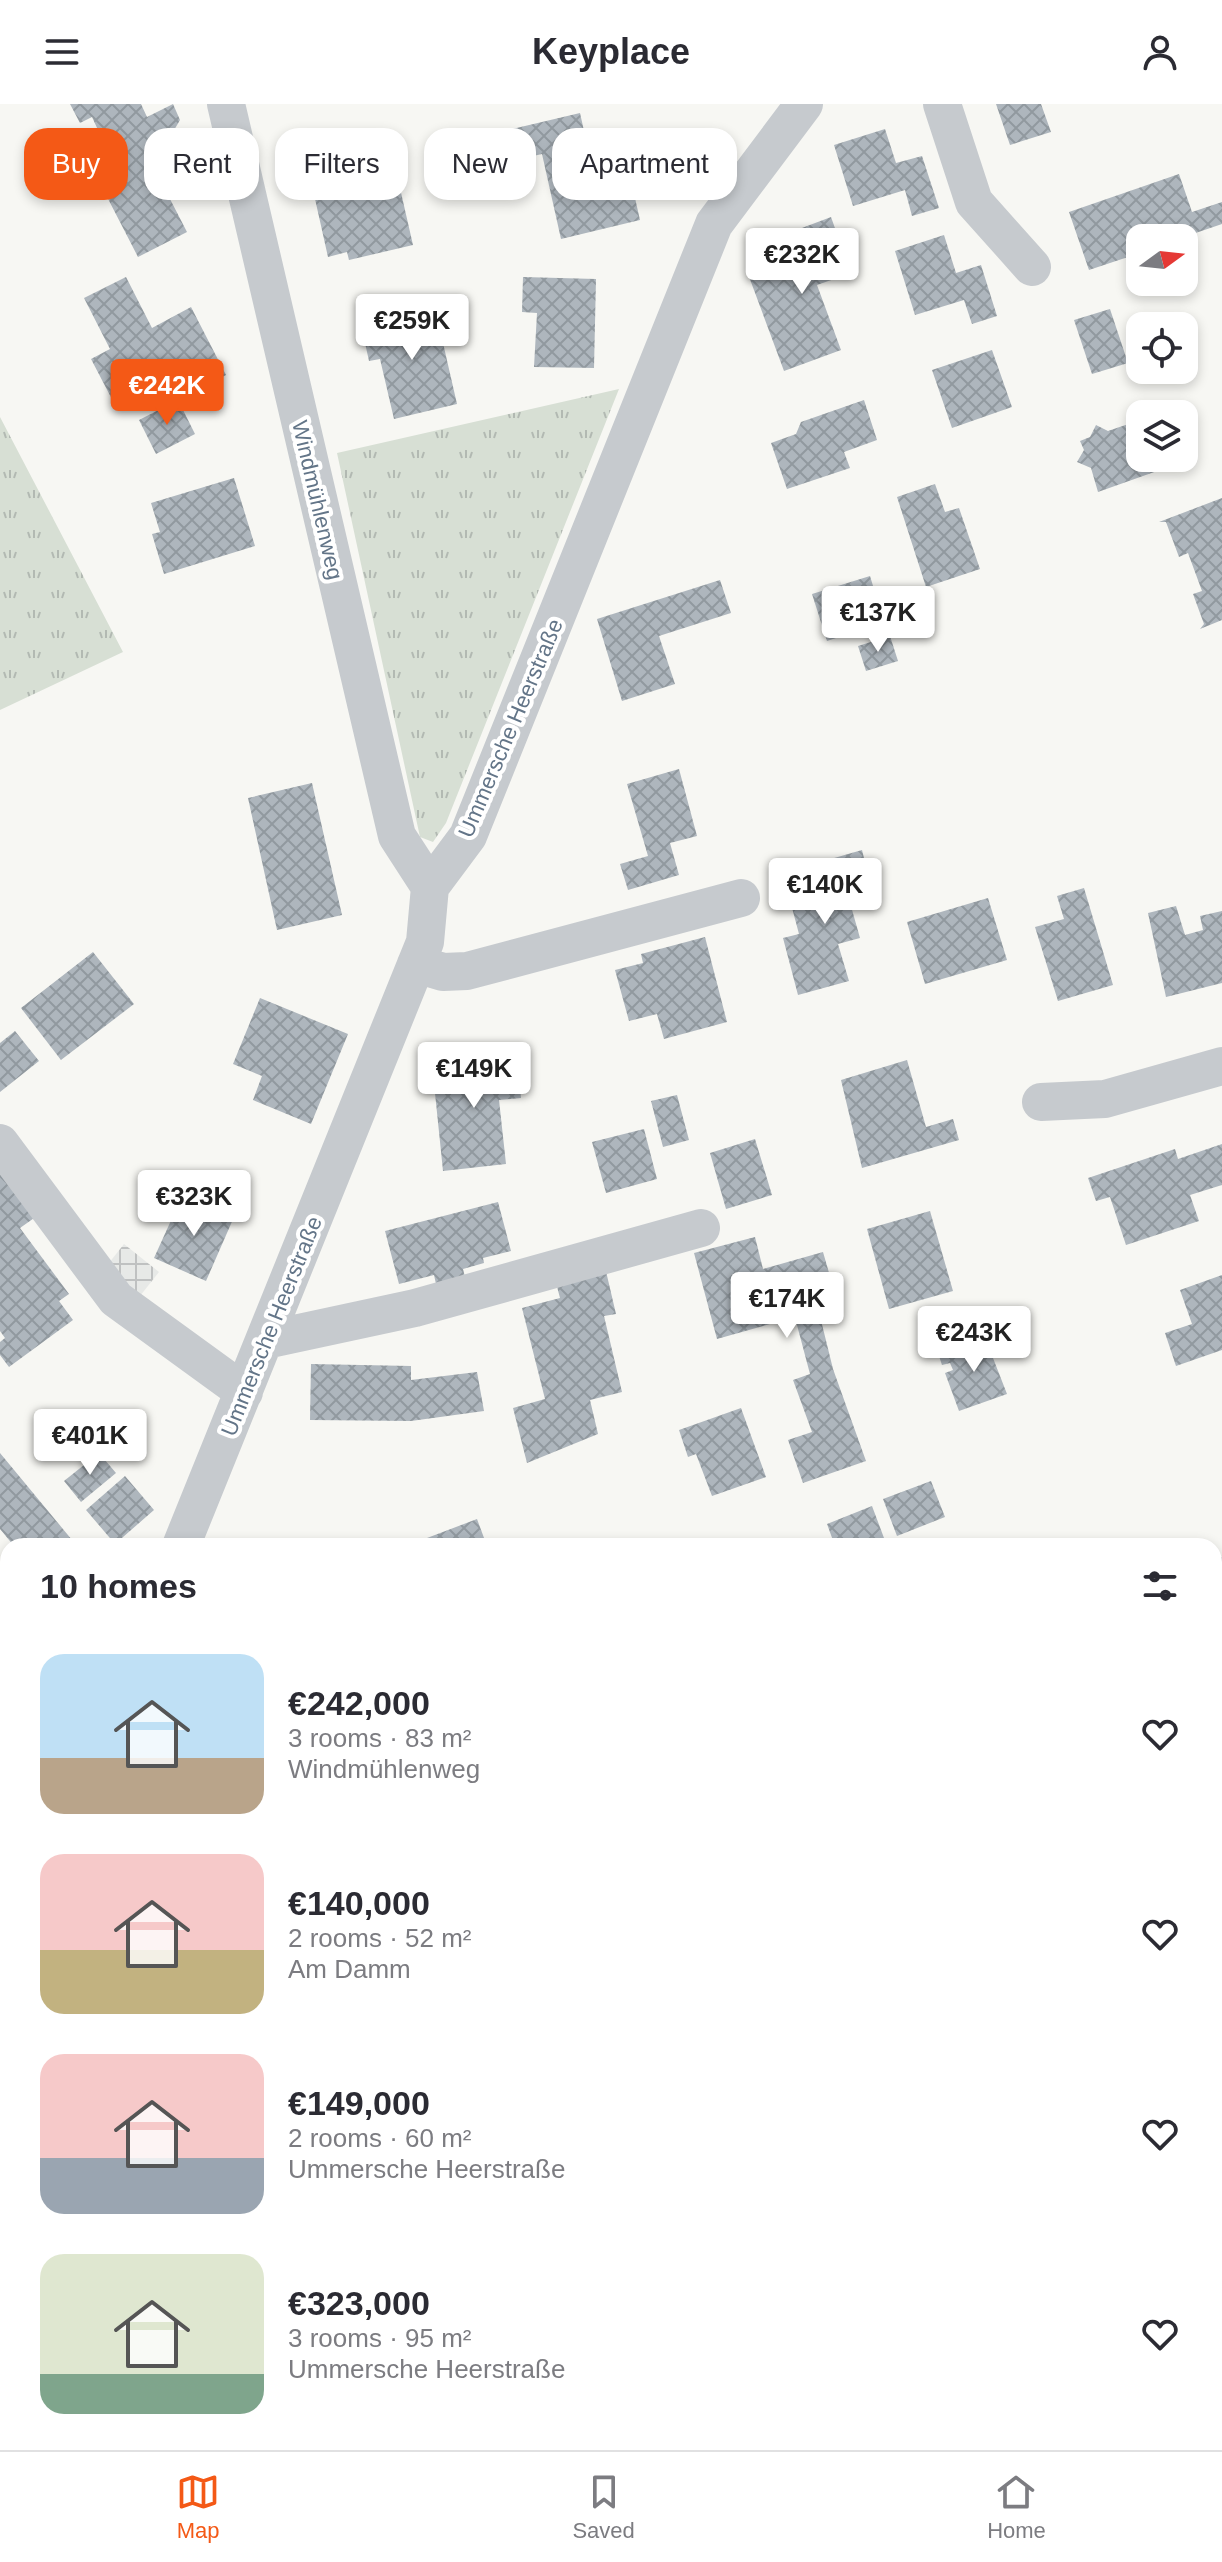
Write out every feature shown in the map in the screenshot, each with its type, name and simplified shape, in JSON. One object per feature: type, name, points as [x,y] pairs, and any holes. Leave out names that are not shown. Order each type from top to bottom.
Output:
[{"type":"street","name":"Windmühlenweg","points":[[226,104],[397,836],[430,887]]},
{"type":"street","name":"Ummersche Heerstraße","points":[[184,1538],[425,942],[430,887],[468,836],[714,224],[804,104]]},
{"type":"street","points":[[942,104],[974,202],[1032,267]]},
{"type":"street","points":[[416,964],[443,972],[467,971],[741,898]]},
{"type":"street","points":[[1041,1102],[1105,1099],[1222,1066]]},
{"type":"street","points":[[0,1143],[116,1299],[244,1392]]},
{"type":"street","points":[[266,1340],[415,1308],[701,1228]]},
{"type":"shaded area","points":[[124,1244],[159,1272],[140,1296],[105,1268]]},
{"type":"green space","points":[[619,389],[446,823],[433,842],[420,837],[337,453]]},
{"type":"green space","points":[[0,417],[123,652],[0,710]]},
{"type":"building","points":[[70,104],[141,104],[147,117],[173,104],[180,120],[175,128],[144,128],[144,200],[171,200],[187,232],[138,257],[109,200],[128,200],[128,128],[97,128],[92,117],[80,123]]},
{"type":"building","points":[[996,104],[1041,104],[1051,132],[1010,145]]},
{"type":"building","points":[[580,113],[583,128],[552,128],[552,199],[542,154],[536,155],[536,128],[517,128]]},
{"type":"building","points":[[885,129],[896,163],[922,156],[939,208],[912,216],[905,190],[853,206],[834,145]]},
{"type":"building","points":[[1179,174],[1192,212],[1222,202],[1222,224],[1198,232],[1198,224],[1126,224],[1126,258],[1089,270],[1069,212]]},
{"type":"building","points":[[315,200],[403,200],[413,245],[349,260],[347,252],[328,257]]},
{"type":"building","points":[[552,200],[635,200],[640,220],[561,239]]},
{"type":"building","points":[[831,217],[851,273],[817,285],[841,350],[784,371],[748,274],[803,254],[794,231]]},
{"type":"building","points":[[944,235],[956,273],[981,265],[997,316],[972,324],[964,300],[915,315],[895,251]]},
{"type":"building","points":[[126,277],[152,328],[191,307],[226,375],[178,400],[167,379],[115,405],[91,359],[110,349],[84,298]]},
{"type":"building","points":[[523,277],[596,279],[594,368],[534,367],[537,313],[522,312]]},
{"type":"building","points":[[435,308],[457,404],[394,419],[380,359],[369,361],[361,325]]},
{"type":"building","points":[[1110,309],[1126,364],[1092,374],[1074,320]]},
{"type":"building","points":[[992,350],[1012,407],[952,428],[932,370]]},
{"type":"building","points":[[178,400],[195,434],[156,454],[139,420]]},
{"type":"building","points":[[864,400],[877,440],[844,452],[850,468],[787,489],[771,443],[796,434],[801,422]]},
{"type":"building","points":[[1096,425],[1108,431],[1126,425],[1126,472],[1154,472],[1098,492],[1091,468],[1077,462],[1084,450],[1080,441],[1090,437]]},
{"type":"building","points":[[234,478],[255,546],[164,574],[152,534],[160,532],[151,503]]},
{"type":"building","points":[[935,484],[945,512],[959,508],[980,569],[926,587],[897,497]]},
{"type":"building","points":[[1222,498],[1222,620],[1200,629],[1204,624],[1193,594],[1202,591],[1188,553],[1179,557],[1166,522],[1159,522]]},
{"type":"building","points":[[870,576],[884,622],[827,641],[812,594]]},
{"type":"building","points":[[720,580],[731,613],[659,636],[675,684],[622,701],[597,619]]},
{"type":"building","points":[[890,636],[898,661],[866,671],[858,646]]},
{"type":"building","points":[[679,769],[697,836],[670,843],[679,875],[628,890],[620,864],[648,856],[627,784]]},
{"type":"building","points":[[312,783],[342,915],[277,930],[248,798]]},
{"type":"building","points":[[862,850],[869,878],[845,885],[860,938],[838,944],[849,981],[798,995],[783,938],[799,934],[791,904],[826,895],[817,863]]},
{"type":"building","points":[[1084,888],[1113,985],[1058,1001],[1035,927],[1064,919],[1057,896]]},
{"type":"building","points":[[988,898],[1007,960],[925,984],[907,922]]},
{"type":"building","points":[[1176,906],[1185,935],[1203,930],[1200,916],[1222,911],[1222,983],[1166,997],[1148,913]]},
{"type":"building","points":[[705,937],[727,1022],[664,1039],[657,1014],[629,1021],[615,970],[643,963],[641,954]]},
{"type":"building","points":[[93,952],[134,1004],[61,1060],[21,1008]]},
{"type":"building","points":[[260,998],[348,1034],[311,1124],[253,1100],[262,1076],[233,1064]]},
{"type":"building","points":[[15,1031],[39,1061],[0,1092],[0,1043]]},
{"type":"building","points":[[517,1055],[521,1098],[499,1100],[506,1164],[443,1171],[432,1064]]},
{"type":"building","points":[[907,1060],[926,1127],[953,1119],[959,1140],[862,1168],[841,1080]]},
{"type":"building","points":[[677,1095],[689,1140],[663,1147],[651,1101]]},
{"type":"building","points":[[644,1129],[657,1179],[606,1193],[592,1142]]},
{"type":"building","points":[[755,1139],[772,1195],[726,1209],[710,1153]]},
{"type":"building","points":[[1222,1144],[1222,1185],[1190,1195],[1199,1221],[1126,1245],[1110,1197],[1096,1201],[1088,1178],[1175,1149],[1178,1159]]},
{"type":"building","points":[[0,1166],[37,1216],[20,1228],[69,1294],[59,1301],[73,1320],[9,1367],[0,1355],[0,1342],[5,1338],[0,1331]]},
{"type":"building","points":[[183,1194],[234,1217],[206,1281],[154,1258]]},
{"type":"building","points":[[498,1202],[511,1251],[483,1258],[484,1263],[463,1269],[465,1277],[436,1284],[434,1275],[399,1284],[385,1231]]},
{"type":"building","points":[[930,1211],[953,1291],[889,1309],[867,1229]]},
{"type":"building","points":[[755,1237],[763,1269],[823,1252],[836,1297],[817,1304],[833,1369],[866,1461],[803,1483],[788,1440],[812,1432],[793,1380],[810,1374],[793,1310],[776,1315],[777,1322],[717,1339],[694,1253]]},
{"type":"building","points":[[605,1267],[616,1314],[604,1316],[622,1392],[590,1400],[598,1434],[527,1463],[513,1408],[545,1399],[522,1308],[560,1298],[555,1279]]},
{"type":"building","points":[[1222,1275],[1222,1350],[1176,1366],[1165,1333],[1192,1324],[1180,1290]]},
{"type":"building","points":[[994,1337],[1000,1355],[993,1358],[1007,1394],[959,1411],[945,1373],[953,1370],[950,1363],[942,1365],[939,1356]]},
{"type":"building","points":[[311,1364],[411,1366],[411,1380],[477,1372],[484,1411],[411,1421],[310,1420]]},
{"type":"building","points":[[741,1408],[766,1477],[712,1496],[696,1454],[688,1457],[679,1430]]},
{"type":"building","points":[[0,1453],[70,1538],[7,1538],[0,1529]]},
{"type":"building","points":[[99,1453],[116,1473],[81,1502],[64,1481]]},
{"type":"building","points":[[125,1476],[154,1510],[122,1538],[110,1538],[86,1510]]},
{"type":"building","points":[[931,1481],[945,1517],[897,1536],[883,1499]]},
{"type":"building","points":[[872,1506],[884,1538],[832,1538],[827,1524]]},
{"type":"building","points":[[477,1519],[484,1538],[427,1538]]}]
